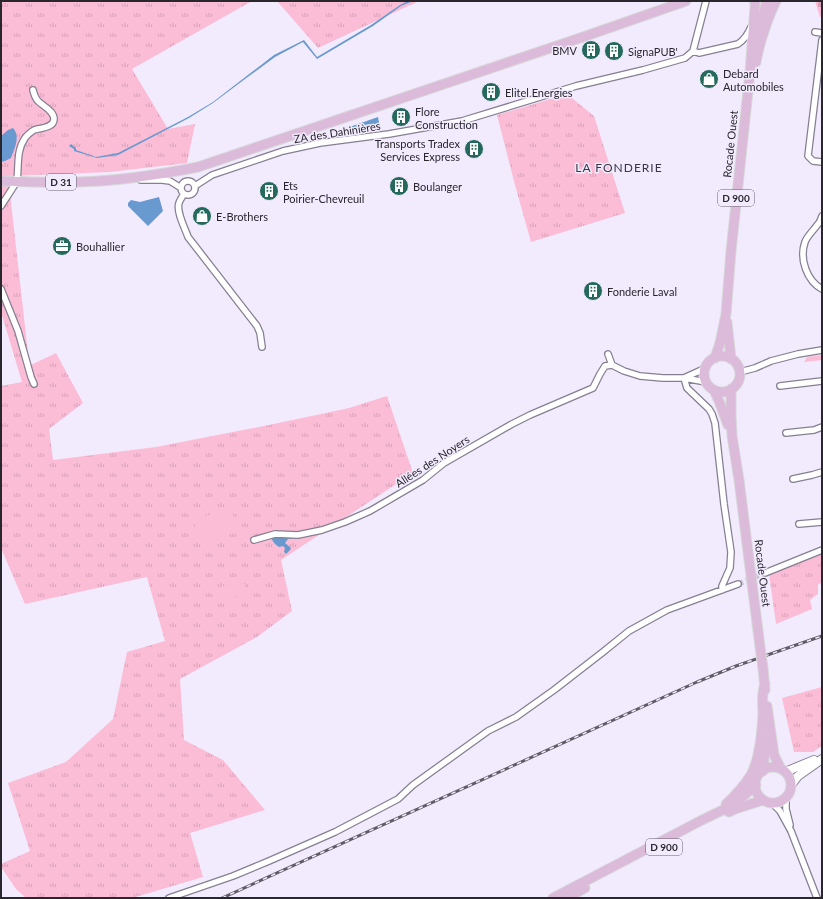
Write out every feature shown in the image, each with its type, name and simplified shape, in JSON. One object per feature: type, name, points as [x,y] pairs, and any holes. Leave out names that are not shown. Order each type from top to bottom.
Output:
[{"type":"main road","name":"D 31","points":[[1,181],[78,182],[120,180],[198,167],[686,1]]},
{"type":"main road","name":"Rocade Ouest","points":[[715,358],[720,343],[726,314],[750,72],[754,1]]},
{"type":"main road","name":"Rocade Ouest","points":[[750,72],[767,1]]},
{"type":"main road","points":[[749,82],[754,73],[757,53],[771,11],[776,1]]},
{"type":"main road","name":"Rocade Ouest","points":[[726,314],[731,359]]},
{"type":"main road","points":[[726,357],[731,359],[735,362],[740,372],[740,377],[736,386],[726,392],[714,390],[706,382],[706,368],[708,364],[715,358],[726,357]]},
{"type":"main road","name":"Rocade Ouest","points":[[732,389],[732,436],[739,480],[768,714],[774,755],[783,771]]},
{"type":"main road","name":"Rocade Ouest","points":[[714,390],[732,436]]},
{"type":"main road","points":[[702,820],[721,808],[739,792],[751,775],[758,756],[761,737],[763,715],[762,691],[765,684]]},
{"type":"main road","name":"Rocade Ouest","points":[[763,771],[768,714]]},
{"type":"main road","points":[[822,758],[798,776],[791,785],[789,794],[782,800],[777,802],[768,801],[759,796],[756,791],[756,780],[759,774],[763,771],[772,768],[783,771],[794,770],[822,758]]},
{"type":"main road","points":[[783,771],[788,776],[791,785]]},
{"type":"main road","name":"D 900","points":[[553,898],[727,808],[738,801],[756,785]]},
{"type":"main road","name":"D 900","points":[[567,898],[735,809],[768,801]]},
{"type":"street","points":[[693,52],[706,1]]},
{"type":"street","name":"ZA des Dahinières","points":[[195,186],[212,175],[283,151],[320,143],[389,134],[462,121],[576,86],[685,58],[693,52],[698,53],[738,44],[742,41],[754,21]]},
{"type":"street","points":[[815,32],[822,33]]},
{"type":"street","points":[[822,40],[808,156],[813,161],[822,162]]},
{"type":"street","points":[[1,206],[17,182],[17,166],[21,144],[26,136],[34,131],[50,126],[53,123],[54,118],[51,112],[38,102],[33,90]]},
{"type":"street","points":[[120,180],[162,180],[170,182],[180,188],[186,195],[191,195],[195,186],[192,182],[188,181],[182,184],[180,188]]},
{"type":"street","points":[[184,194],[178,205],[181,220],[188,237],[257,326],[260,333],[262,347]]},
{"type":"street","points":[[822,216],[819,223],[805,241],[802,252],[809,276],[812,281],[822,289]]},
{"type":"street","points":[[1,289],[18,331],[34,384]]},
{"type":"street","points":[[740,372],[771,361],[822,350]]},
{"type":"street","points":[[608,354],[608,366],[640,376],[684,378],[706,382]]},
{"type":"street","name":"Allées des Noyers","points":[[254,540],[275,534],[298,535],[322,530],[370,511],[423,480],[444,463],[530,414],[593,388],[600,374],[608,366]]},
{"type":"street","points":[[684,378],[706,368]]},
{"type":"street","points":[[684,378],[685,386],[709,409],[715,423],[731,552],[730,568],[722,586],[722,590]]},
{"type":"street","points":[[780,386],[822,381]]},
{"type":"street","points":[[786,432],[814,430],[822,427]]},
{"type":"street","points":[[793,478],[812,476],[822,472]]},
{"type":"street","points":[[799,524],[822,522]]},
{"type":"street","points":[[765,573],[822,550]]},
{"type":"street","points":[[169,898],[233,876],[335,832],[398,800],[413,785],[488,732],[516,717],[554,690],[629,631],[667,610],[738,584]]},
{"type":"street","points":[[786,797],[786,809],[791,831]]},
{"type":"street","points":[[768,801],[780,811],[791,831],[817,898]]},
{"type":"green space","points":[[1,1],[252,1],[132,69],[168,129],[195,124],[187,163],[110,172],[8,176],[28,353],[31,365],[56,353],[83,403],[49,429],[53,460],[156,447],[349,408],[387,396],[413,473],[281,560],[292,611],[257,637],[180,679],[184,740],[223,760],[265,810],[190,833],[203,877],[132,898],[26,898],[16,889],[1,867],[1,864],[30,851],[8,783],[66,762],[113,719],[127,652],[165,641],[147,577],[25,604],[1,548],[1,386],[22,382],[1,312]]},
{"type":"green space","points":[[277,1],[419,1],[318,48]]},
{"type":"green space","points":[[815,1],[822,1],[822,17],[820,17]]},
{"type":"green space","points":[[567,94],[594,116],[625,213],[531,242],[497,115]]},
{"type":"green space","points":[[822,355],[822,360],[804,362],[807,357]]},
{"type":"green space","points":[[231,508],[237,528],[234,533],[204,542],[199,539],[193,520]]},
{"type":"green space","points":[[822,554],[822,583],[818,584],[818,594],[810,600],[812,609],[776,624],[769,574]]},
{"type":"green space","points":[[243,579],[247,592],[219,602],[217,600],[215,589]]},
{"type":"green space","points":[[822,687],[822,746],[813,752],[794,752],[782,698]]},
{"type":"water","points":[[408,1],[413,1],[401,6],[373,26],[317,59],[303,42],[275,57],[213,103],[189,118],[118,155],[97,158],[74,151],[74,149],[69,146],[71,144],[76,148],[76,150],[96,157],[118,153],[188,117],[213,102],[274,55],[304,40],[317,57]]},
{"type":"water","points":[[378,117],[380,128],[348,133],[344,129]]},
{"type":"water","points":[[13,128],[17,139],[14,151],[11,158],[1,162],[1,136]]},
{"type":"water","points":[[159,197],[163,211],[148,226],[128,206],[128,203],[131,200],[140,202]]},
{"type":"water","points":[[292,535],[294,538],[288,539],[285,543],[291,549],[286,554],[284,552],[285,548],[283,546],[279,547],[270,537]]},
{"type":"tunnel","points":[[738,584],[765,573]]},
{"type":"railway","points":[[222,898],[697,682],[736,666],[822,636]]},
{"type":"place","name":"BMV","points":[[591,50]]},
{"type":"place","name":"SignaPUB'","points":[[614,51]]},
{"type":"place","name":"Debard Automobiles","points":[[709,79]]},
{"type":"place","name":"Elitel Energies","points":[[491,92]]},
{"type":"place","name":"Flore Construction","points":[[401,117]]},
{"type":"place","name":"Transports Tradex Services Express","points":[[474,149]]},
{"type":"place","name":"Boulanger","points":[[399,186]]},
{"type":"place","name":"Ets Poirier-Chevreuil","points":[[269,191]]},
{"type":"place","name":"E-Brothers","points":[[202,216]]},
{"type":"place","name":"Bouhallier","points":[[62,246]]},
{"type":"place","name":"Fonderie Laval","points":[[593,291]]},
{"type":"district","name":"LA FONDERIE","points":[[619,167]]}]
